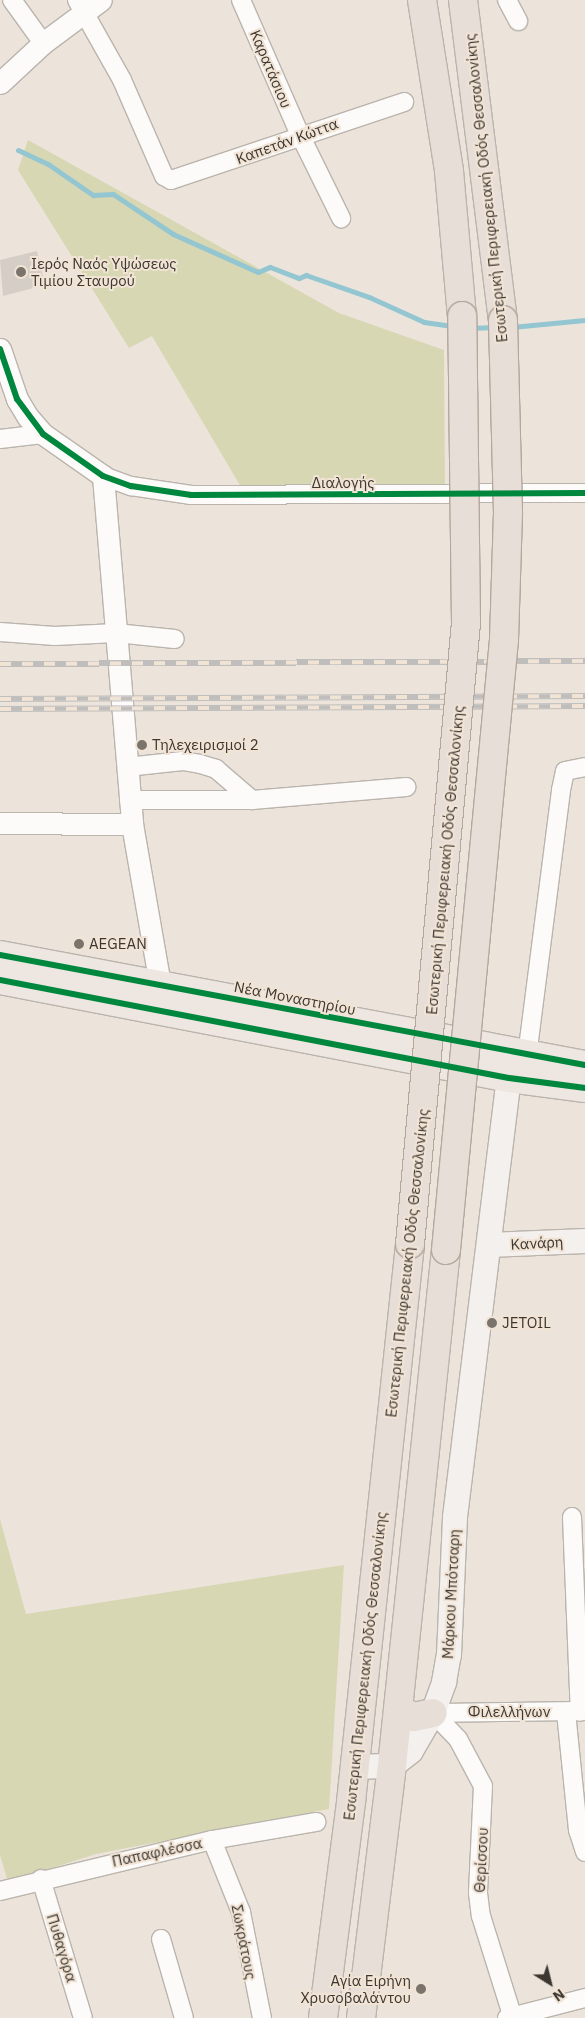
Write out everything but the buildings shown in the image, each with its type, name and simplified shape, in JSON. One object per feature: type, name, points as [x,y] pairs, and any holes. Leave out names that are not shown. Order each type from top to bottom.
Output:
[{"type":"highway","name":"Εσωτερική Περιφερειακή Οδός Θεσσαλονίκης","points":[[323,2018],[355,1767],[410,1244],[466,624],[462,316],[450,172],[422,0]]},
{"type":"highway","name":"Εσωτερική Περιφερειακή Οδός Θεσσαλονίκης","points":[[361,2018],[392,1766],[446,1250],[504,640],[508,512],[503,320],[463,0]]},
{"type":"highway","points":[[398,1709],[414,1717],[433,1713]]},
{"type":"main road","name":"Νέα Μοναστηρίου","points":[[0,955],[160,984],[527,1056],[585,1065]]},
{"type":"main road","points":[[0,980],[509,1078],[585,1088]]},
{"type":"main road","name":"Μάρκου Μπότσαρη","points":[[392,1766],[415,1746],[433,1713],[449,1655],[455,1517],[509,1078]]},
{"type":"main road","name":"Κανάρη","points":[[489,1245],[585,1240]]},
{"type":"main road","points":[[355,1767],[392,1766]]},
{"type":"street","points":[[12,0],[43,43]]},
{"type":"street","name":"Καρατάσιου","points":[[241,0],[300,135],[341,218]]},
{"type":"street","points":[[506,0],[518,21]]},
{"type":"street","points":[[0,83],[88,4]]},
{"type":"street","name":"Καπετάν Κώττα","points":[[88,4],[164,176],[172,180],[300,135],[404,102]]},
{"type":"street","points":[[0,349],[17,399],[43,434],[103,476],[129,800],[160,984]]},
{"type":"street","points":[[0,439],[43,434]]},
{"type":"street","name":"Διαλογής","points":[[103,476],[148,490],[191,495],[585,494]]},
{"type":"street","points":[[0,632],[55,636],[116,633],[174,640]]},
{"type":"street","points":[[126,766],[183,761],[200,764],[216,769],[252,800]]},
{"type":"street","points":[[527,1056],[561,790],[565,772],[585,767]]},
{"type":"street","points":[[129,800],[252,800],[406,787]]},
{"type":"street","points":[[0,823],[132,824]]},
{"type":"street","points":[[572,1516],[582,1688],[577,1712],[578,1830],[585,1852]]},
{"type":"street","name":"Φιλελλήνων","points":[[433,1713],[577,1712]]},
{"type":"street","name":"Θερίσσου","points":[[433,1713],[458,1739],[483,1786],[478,1893],[481,1916],[511,2017]]},
{"type":"street","name":"Παπαφλέσσα","points":[[0,1891],[41,1879],[212,1840],[316,1822]]},
{"type":"street","name":"Σωκράτους","points":[[212,1840],[241,1912],[262,2018]]},
{"type":"street","name":"Πυθαγόρα","points":[[41,1879],[83,2018]]},
{"type":"street","points":[[161,1939],[184,2018]]},
{"type":"street","points":[[511,2017],[585,1998]]},
{"type":"green space","points":[[28,140],[339,313],[444,350],[445,495],[248,499],[152,336],[129,348],[18,170]]},
{"type":"green space","points":[[0,1519],[26,1614],[344,1565],[329,1809],[96,1854],[8,1882],[0,1855]]},
{"type":"waterway","points":[[18,150],[48,164],[93,195],[113,194],[173,234],[258,272],[270,267],[299,278],[306,275],[369,297],[424,322],[454,326]]},
{"type":"waterway","points":[[512,327],[585,320]]},
{"type":"waterway","points":[[469,328],[496,327]]},
{"type":"railway","points":[[0,664],[585,661]]},
{"type":"railway","points":[[0,699],[585,696]]},
{"type":"railway","points":[[0,709],[585,706]]},
{"type":"cycle path","points":[[0,349],[17,399],[43,434],[103,476],[131,486],[191,495],[585,493]]},
{"type":"cycle path","points":[[0,955],[585,1065]]},
{"type":"cycle path","points":[[0,980],[509,1078],[585,1088]]},
{"type":"place","name":"Ιερός Ναός Υψώσεως Τιμίου Σταυρού","points":[[21,272]]},
{"type":"place","name":"Τηλεχειρισμοί 2","points":[[142,745]]},
{"type":"place","name":"AEGEAN","points":[[79,944]]},
{"type":"place","name":"JETOIL","points":[[492,1323]]},
{"type":"place","name":"Αγία Ειρήνη Χρυσοβαλάντου","points":[[421,1989]]}]
